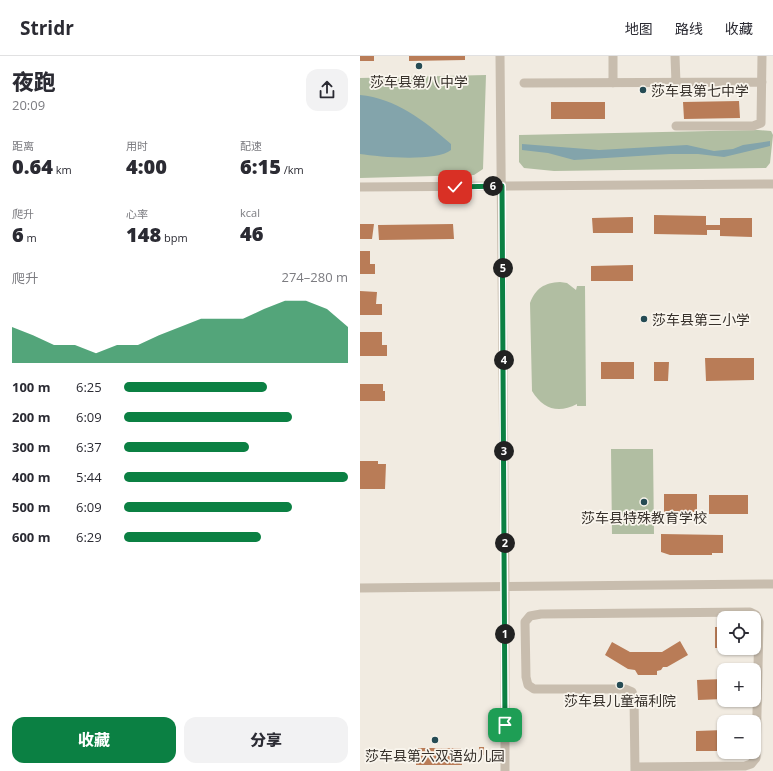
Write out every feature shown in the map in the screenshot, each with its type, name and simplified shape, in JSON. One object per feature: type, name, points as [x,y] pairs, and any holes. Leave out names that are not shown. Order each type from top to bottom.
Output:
[{"type":"street","points":[[500,56],[505,588],[505,771]]},
{"type":"street","points":[[613,56],[613,83]]},
{"type":"street","points":[[675,56],[676,83]]},
{"type":"street","points":[[676,126],[753,126],[761,123],[762,56]]},
{"type":"street","points":[[524,83],[762,82]]},
{"type":"street","points":[[360,187],[773,184]]},
{"type":"street","points":[[360,588],[505,588],[773,584]]},
{"type":"street","points":[[750,612],[756,616],[759,622],[756,758],[751,764],[745,766],[635,769],[634,697],[632,692],[625,689],[534,689],[528,685],[526,677],[525,622],[530,616],[541,614],[750,612]]},
{"type":"green space","points":[[486,75],[483,169],[474,175],[360,178],[360,78]]},
{"type":"green space","points":[[758,130],[771,131],[773,135],[770,163],[766,168],[554,171],[524,168],[519,162],[519,135]]},
{"type":"green space","points":[[560,282],[567,283],[576,290],[577,286],[585,286],[586,406],[577,406],[577,404],[564,409],[546,406],[532,391],[530,303],[541,287]]},
{"type":"green space","points":[[611,449],[653,449],[654,534],[612,534]]},
{"type":"water","points":[[360,95],[385,101],[409,112],[431,127],[451,144],[451,150],[444,154],[433,156],[407,158],[360,154]]},
{"type":"water","points":[[770,141],[770,146],[724,157],[698,154],[670,154],[574,160],[548,153],[522,150],[522,144],[599,150],[687,145],[714,151],[733,149],[743,145]]},
{"type":"building","points":[[360,56],[374,56],[374,61],[360,61]]},
{"type":"building","points":[[409,56],[465,56],[465,60],[409,61]]},
{"type":"building","points":[[739,101],[740,118],[684,119],[683,102]]},
{"type":"building","points":[[551,102],[605,102],[605,119],[551,119]]},
{"type":"building","points":[[654,215],[706,216],[706,225],[720,225],[720,218],[752,218],[752,237],[720,236],[720,230],[707,230],[707,235],[654,234]]},
{"type":"building","points":[[633,217],[633,233],[593,233],[592,218]]},
{"type":"building","points":[[360,224],[374,224],[372,239],[360,239]]},
{"type":"building","points":[[453,224],[454,239],[379,240],[378,225]]},
{"type":"building","points":[[360,251],[370,251],[370,264],[375,264],[375,274],[360,274]]},
{"type":"building","points":[[633,265],[633,281],[591,281],[591,266]]},
{"type":"building","points":[[360,291],[377,292],[376,304],[382,304],[382,315],[360,315]]},
{"type":"building","points":[[360,332],[382,332],[382,345],[387,345],[387,356],[360,356]]},
{"type":"building","points":[[705,358],[754,358],[754,380],[706,381]]},
{"type":"building","points":[[601,362],[634,362],[634,379],[601,379]]},
{"type":"building","points":[[654,362],[669,362],[668,381],[654,381]]},
{"type":"building","points":[[360,384],[383,384],[385,401],[360,401]]},
{"type":"building","points":[[360,461],[378,461],[378,464],[386,464],[385,489],[360,489]]},
{"type":"building","points":[[664,494],[697,494],[697,512],[664,512]]},
{"type":"building","points":[[709,495],[748,495],[748,514],[709,514]]},
{"type":"building","points":[[661,534],[723,535],[723,553],[712,553],[712,555],[670,555],[661,552]]},
{"type":"building","points":[[715,627],[717,627],[717,648],[715,648]]},
{"type":"building","points":[[680,641],[688,655],[667,667],[663,667],[661,670],[657,671],[657,675],[638,675],[635,670],[628,669],[605,655],[612,642],[630,652],[662,652]]},
{"type":"building","points":[[717,679],[717,699],[698,700],[697,680]]},
{"type":"building","points":[[717,730],[717,751],[696,751],[696,731]]},
{"type":"building","points":[[479,747],[484,747],[484,755],[479,755]]},
{"type":"building","points":[[416,748],[461,748],[462,765],[416,765]]},
{"type":"place","name":"莎车县第八中学","points":[[419,66]]},
{"type":"place","name":"莎车县第七中学","points":[[643,90]]},
{"type":"place","name":"莎车县第三小学","points":[[644,319]]},
{"type":"place","name":"莎车县特殊教育学校","points":[[644,502]]},
{"type":"place","name":"莎车县儿童福利院","points":[[620,685]]},
{"type":"place","name":"莎车县第六双语幼儿园","points":[[435,740]]},
{"type":"route","points":[[455,187],[502,186],[505,725]]}]
